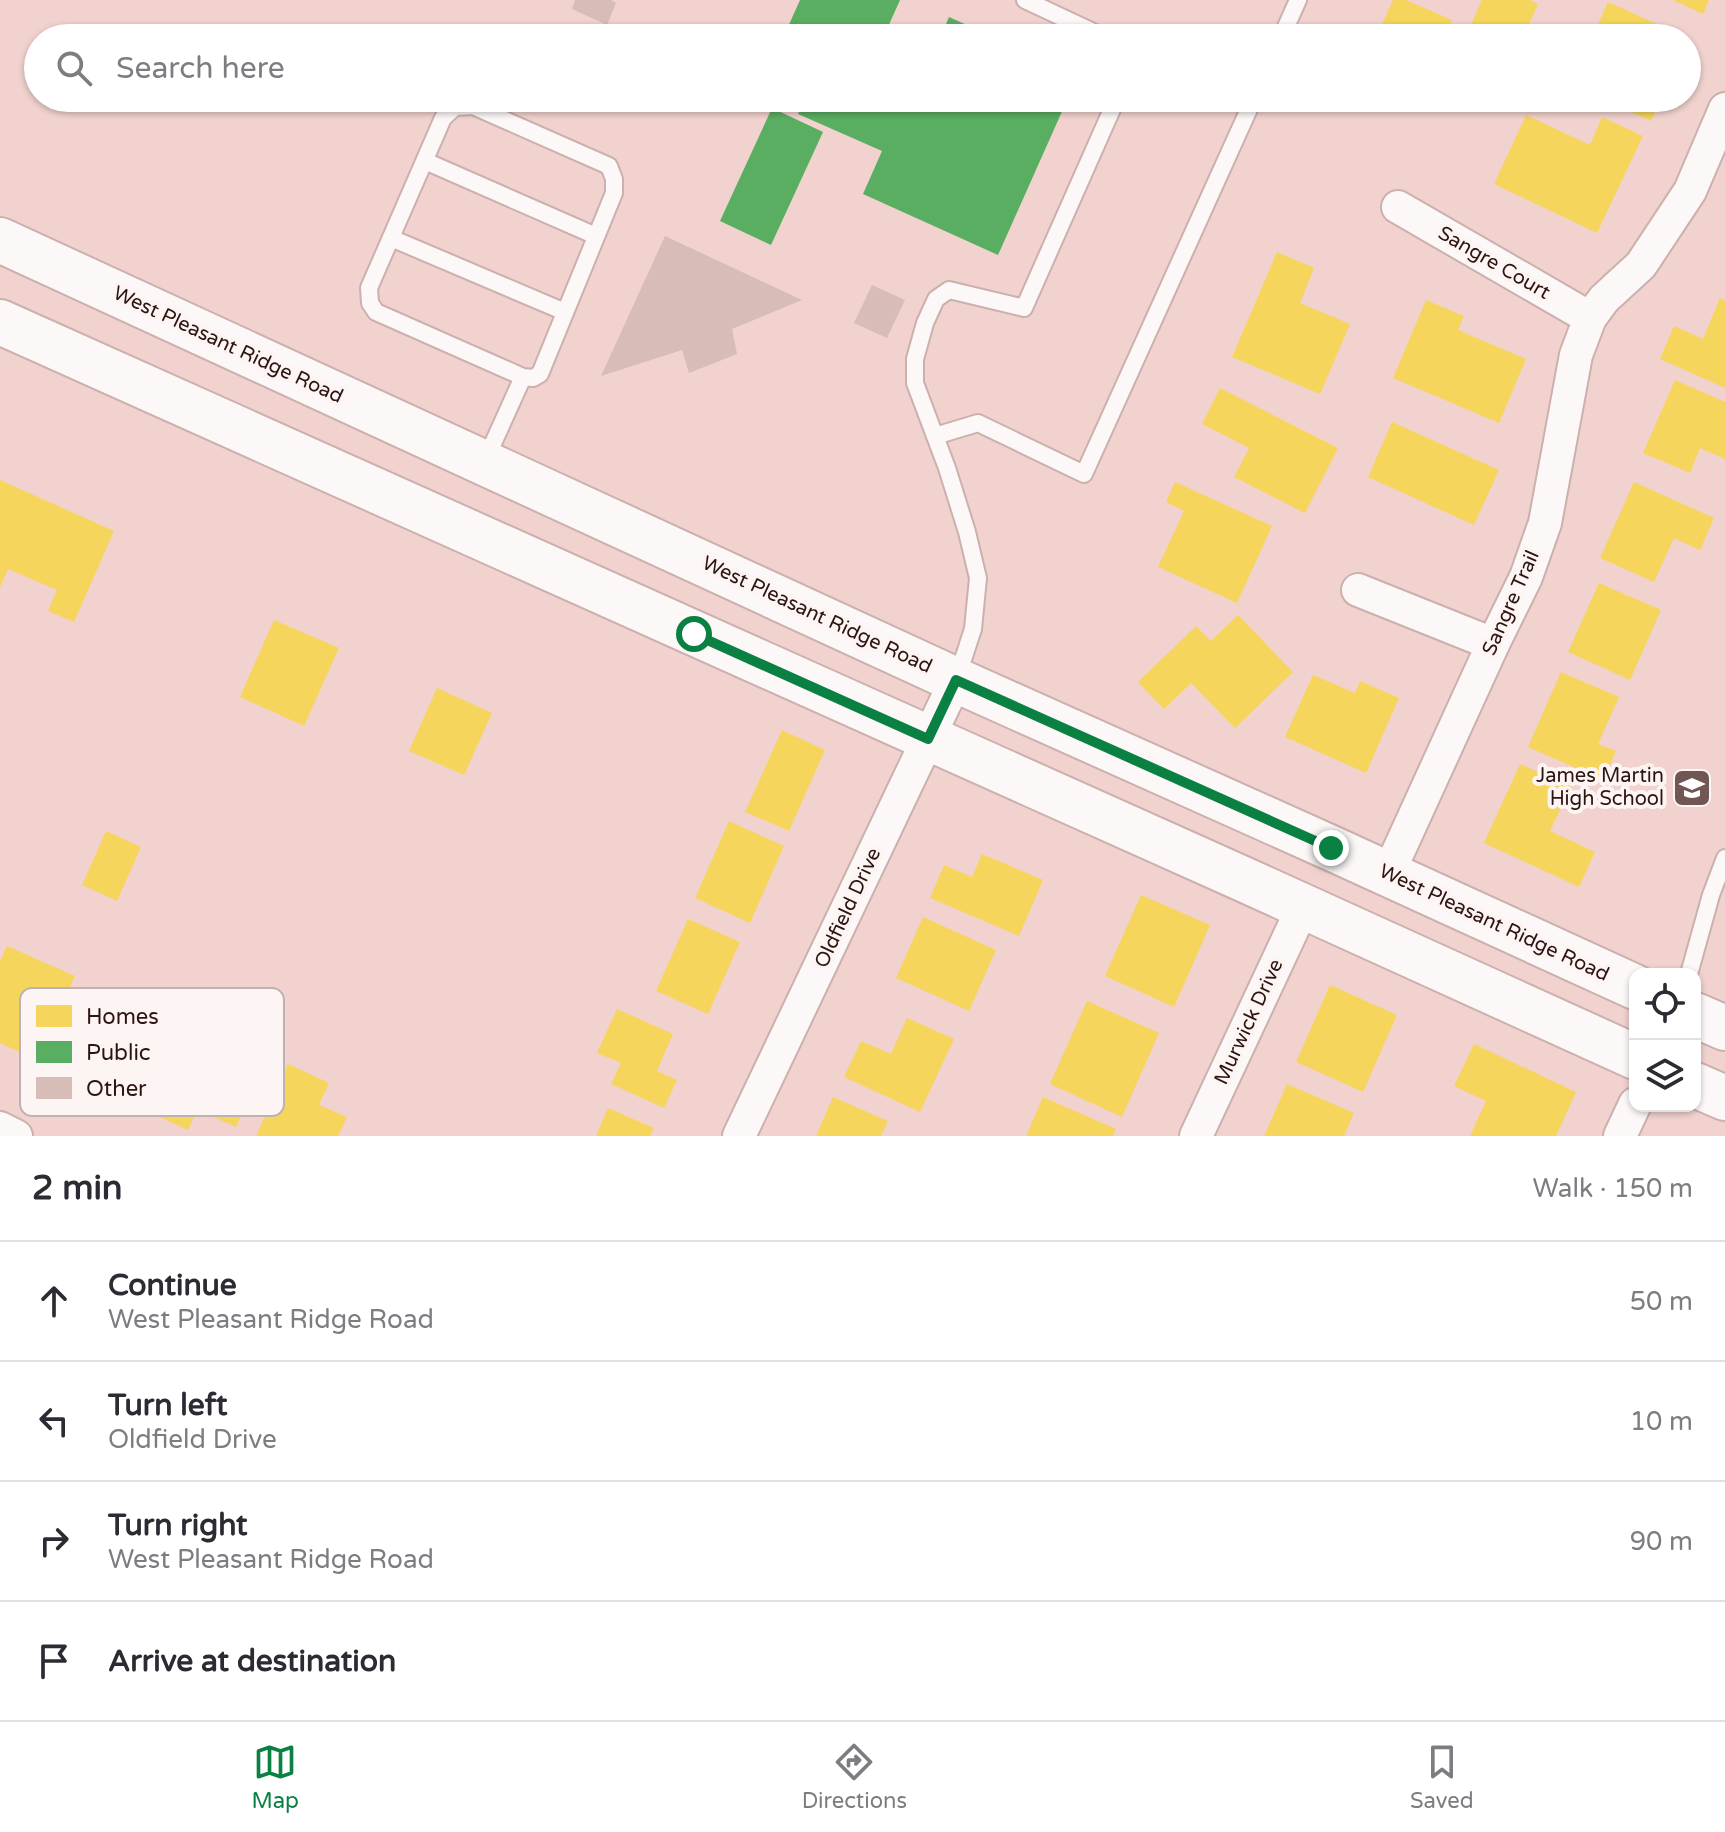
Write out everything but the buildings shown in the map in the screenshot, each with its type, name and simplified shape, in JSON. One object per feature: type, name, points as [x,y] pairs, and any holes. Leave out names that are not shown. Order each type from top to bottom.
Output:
[{"type":"main road","name":"West Pleasant Ridge Road","points":[[0,240],[956,680],[1629,984]]},
{"type":"main road","points":[[0,322],[1629,1054]]},
{"type":"main road","points":[[471,534],[492,466]]},
{"type":"main road","points":[[1701,1018],[1725,1028]]},
{"type":"main road","points":[[1701,1088],[1725,1098]]},
{"type":"street","points":[[1590,318],[1604,299],[1641,265],[1690,191],[1725,109]]},
{"type":"street","name":"Sangre Court","points":[[1398,207],[1590,318]]},
{"type":"street","name":"Sangre Trail","points":[[1388,874],[1526,577],[1545,523],[1576,355],[1590,318]]},
{"type":"street","points":[[1358,590],[1493,644]]},
{"type":"street","name":"Oldfield Drive","points":[[739,1136],[956,680]]},
{"type":"street","name":"Murwick Drive","points":[[1196,1136],[1303,907]]},
{"type":"street","points":[[1620,1136],[1631,1112]]},
{"type":"street","points":[[0,1128],[16,1136]]},
{"type":"lane","points":[[1025,0],[1076,24]]},
{"type":"lane","points":[[1287,24],[1298,0]]},
{"type":"lane","points":[[450,112],[443,118],[369,288],[370,303],[376,312],[523,377],[533,378],[540,374],[614,193],[614,179],[609,166],[487,112]]},
{"type":"lane","points":[[956,680],[973,629],[978,578],[967,532],[915,383],[915,359],[925,323],[936,299],[949,290],[1024,308],[1111,112]]},
{"type":"lane","points":[[935,436],[978,423],[1084,474],[1248,112]]},
{"type":"lane","points":[[425,161],[596,236]]},
{"type":"lane","points":[[391,238],[565,312]]},
{"type":"lane","points":[[492,466],[523,377]]},
{"type":"lane","points":[[1691,968],[1725,858]]},
{"type":"place","name":"James Martin High School","points":[[1692,788]]},
{"type":"route","points":[[694,634],[928,739],[956,680],[1331,848]]}]
